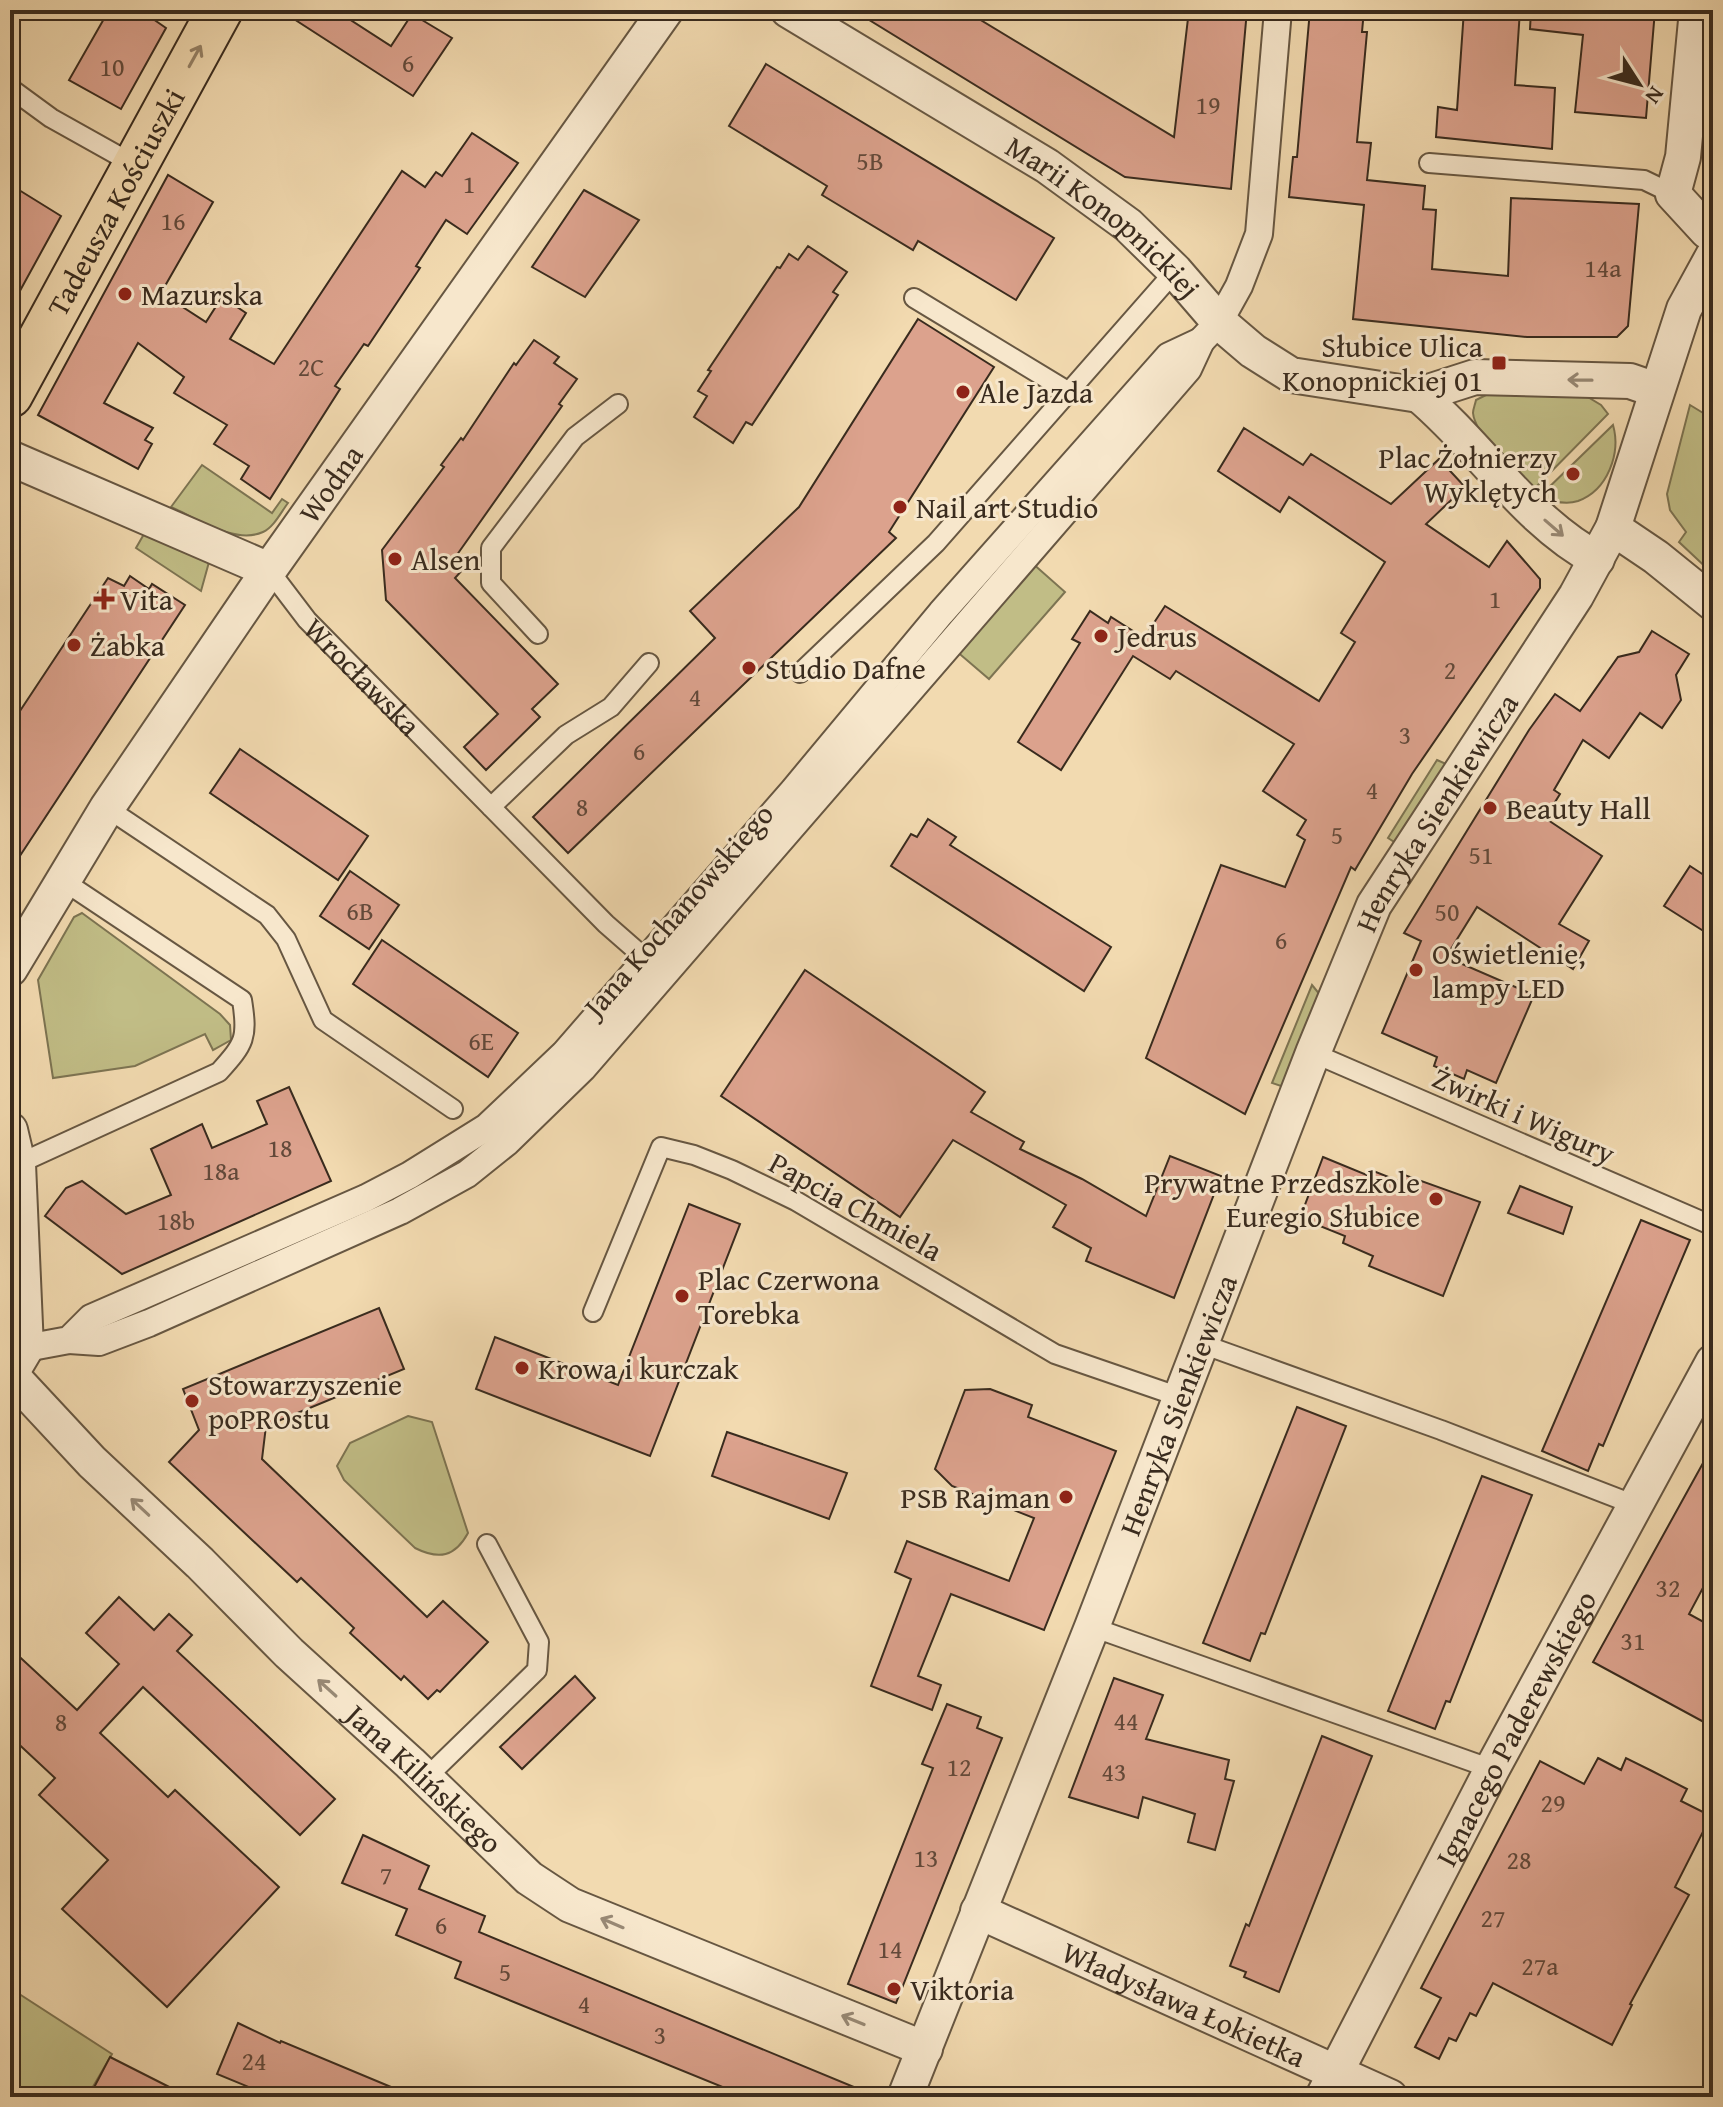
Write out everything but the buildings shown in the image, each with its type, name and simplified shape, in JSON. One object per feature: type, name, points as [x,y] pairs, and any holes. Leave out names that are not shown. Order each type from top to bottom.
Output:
[{"type":"main road","name":"Tadeusza Kościuszki","points":[[10,395],[220,10]]},
{"type":"street","name":"Wodna","points":[[10,969],[107,808],[269,570],[666,10]]},
{"type":"street","name":"Marii Konopnickiej","points":[[788,10],[1047,166],[1128,225],[1175,271],[1210,332],[1253,351],[1291,375],[1419,395],[1475,377],[1630,381],[1656,390]]},
{"type":"street","name":"Jana Kochanowskiego","points":[[16,1366],[69,1340],[99,1342],[149,1323],[388,1216],[467,1174],[507,1142],[583,1068],[654,966],[780,842],[1188,369],[1239,286],[1259,234],[1278,10]]},
{"type":"street","points":[[1697,10],[1683,157],[1673,194],[1713,234]]},
{"type":"street","name":"Henryka Sienkiewicza","points":[[905,2097],[1092,1627],[1313,1053],[1374,905],[1569,608],[1597,559],[1613,528],[1684,309],[1713,256]]},
{"type":"street","points":[[1419,395],[1451,421],[1526,504],[1577,549],[1597,559]]},
{"type":"street","name":"Wrocławska","points":[[10,458],[269,570]]},
{"type":"street","points":[[1613,528],[1656,557],[1713,603]]},
{"type":"street","points":[[10,1130],[18,1164],[16,1366]]},
{"type":"street","name":"Ignacego Paderewskiego","points":[[1329,2084],[1492,1769],[1713,1362]]},
{"type":"street","name":"Jana Kilińskiego","points":[[16,1366],[92,1462],[200,1563],[289,1653],[529,1878],[570,1905],[925,2049]]},
{"type":"street","name":"Władysława Łokietka","points":[[978,1911],[1329,2084],[1390,2097]]},
{"type":"lane","points":[[10,88],[51,118],[135,165]]},
{"type":"lane","points":[[1429,163],[1644,180],[1673,194]]},
{"type":"lane","points":[[800,673],[936,543],[1175,271]]},
{"type":"lane","points":[[914,298],[1069,392]]},
{"type":"lane","points":[[538,634],[491,583],[491,548],[575,437],[618,404]]},
{"type":"lane","name":"Wrocławska","points":[[269,570],[307,620],[606,924],[654,966]]},
{"type":"lane","points":[[491,807],[566,735],[611,707],[649,663]]},
{"type":"lane","points":[[107,808],[267,915],[286,939],[323,1020],[453,1109]]},
{"type":"lane","points":[[18,1164],[219,1072],[240,1049],[246,1027],[242,1000],[62,880]]},
{"type":"lane","name":"Żwirki i Wigury","points":[[1313,1053],[1713,1226]]},
{"type":"lane","name":"Papcia Chmiela","points":[[593,1312],[661,1147],[694,1155],[732,1170],[796,1201],[1055,1354],[1180,1397]]},
{"type":"lane","points":[[1202,1344],[1441,1430],[1635,1505]]},
{"type":"lane","points":[[425,1779],[537,1670],[539,1642],[487,1544]]},
{"type":"lane","points":[[1092,1627],[1492,1769]]},
{"type":"shaded area","points":[[1488,394],[1586,396],[1601,405],[1608,414],[1532,491],[1498,455],[1475,422],[1473,413],[1476,400]]},
{"type":"shaded area","points":[[1690,405],[1713,419],[1713,574],[1679,542],[1686,532],[1670,510],[1667,494]]},
{"type":"shaded area","points":[[1613,425],[1613,458],[1610,469],[1597,488],[1573,502],[1559,502],[1540,496]]},
{"type":"shaded area","points":[[202,465],[272,513],[282,499],[288,503],[271,527],[252,535],[228,533],[204,523],[171,507]]},
{"type":"shaded area","points":[[144,534],[209,562],[201,591],[136,548]]},
{"type":"shaded area","points":[[1031,562],[1065,592],[989,679],[955,650]]},
{"type":"shaded area","points":[[1437,760],[1446,764],[1396,843],[1388,838]]},
{"type":"shaded area","points":[[82,913],[220,1014],[230,1025],[231,1040],[213,1050],[205,1034],[135,1066],[53,1078],[38,980],[74,917]]},
{"type":"shaded area","points":[[1312,985],[1321,996],[1287,1088],[1272,1083]]},
{"type":"shaded area","points":[[408,1416],[432,1422],[468,1533],[458,1547],[446,1554],[432,1554],[415,1548],[344,1480],[337,1466],[350,1443]]},
{"type":"shaded area","points":[[10,1988],[112,2054],[87,2097],[10,2097]]},
{"type":"place","name":"Mazurska","points":[[125,294]]},
{"type":"place","name":"Słubice Ulica Konopnickiej 01","points":[[1499,363]]},
{"type":"place","name":"Ale Jazda","points":[[963,392]]},
{"type":"place","name":"Plac Żołnierzy Wyklętych","points":[[1573,474]]},
{"type":"place","name":"Nail art Studio","points":[[900,507]]},
{"type":"place","name":"Alsen","points":[[395,559]]},
{"type":"place","name":"Vita","points":[[104,599]]},
{"type":"place","name":"Jedrus","points":[[1101,636]]},
{"type":"place","name":"Żabka","points":[[74,645]]},
{"type":"place","name":"Studio Dafne","points":[[749,668]]},
{"type":"place","name":"Beauty Hall","points":[[1490,808]]},
{"type":"place","name":"Oświetlenie, lampy LED","points":[[1416,970]]},
{"type":"place","name":"Prywatne Przedszkole Euregio Słubice","points":[[1436,1199]]},
{"type":"place","name":"Plac Czerwona Torebka","points":[[682,1296]]},
{"type":"place","name":"Krowa i kurczak","points":[[522,1368]]},
{"type":"place","name":"Stowarzyszenie poPROstu","points":[[192,1401]]},
{"type":"place","name":"PSB Rajman","points":[[1066,1497]]},
{"type":"place","name":"Viktoria","points":[[894,1989]]}]
